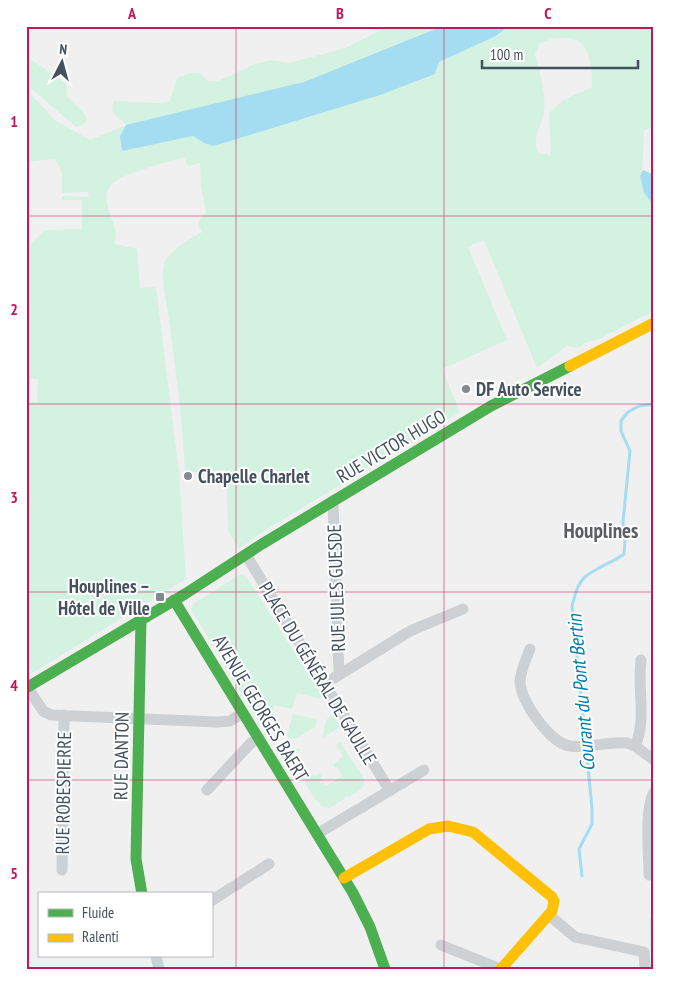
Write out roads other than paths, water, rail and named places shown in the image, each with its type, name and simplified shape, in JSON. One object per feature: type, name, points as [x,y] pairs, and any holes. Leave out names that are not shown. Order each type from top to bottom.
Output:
[{"type":"street","name":"RUE VICTOR HUGO","points":[[27,688],[200,585],[333,501],[502,399],[654,323]]},
{"type":"street","name":"RUE JULES GUESDE","points":[[333,501],[340,675]]},
{"type":"street","name":"PLACE DU GÉNÉRAL DE GAULLE","points":[[246,555],[390,791]]},
{"type":"street","name":"AVENUE GEORGES BAERT","points":[[174,600],[344,878],[370,927],[385,969]]},
{"type":"street","points":[[325,684],[410,631],[463,609]]},
{"type":"street","name":"RUE DANTON","points":[[141,619],[136,859],[142,892]]},
{"type":"street","points":[[530,649],[520,684],[532,713],[540,724],[561,743],[577,747],[622,742],[635,746],[654,760]]},
{"type":"street","points":[[635,746],[641,730],[639,675],[641,660]]},
{"type":"street","points":[[27,688],[43,712],[51,715],[224,722],[236,718],[243,712]]},
{"type":"street","name":"RUE ROBESPIERRE","points":[[62,870],[64,715]]},
{"type":"street","points":[[207,790],[259,738]]},
{"type":"street","points":[[317,834],[424,770]]},
{"type":"street","points":[[650,875],[648,814],[650,800],[654,792]]},
{"type":"street","points":[[344,878],[423,831],[442,826],[455,826],[468,830],[478,836],[552,897],[554,904],[549,915],[501,969],[441,945]]},
{"type":"street","points":[[212,900],[269,864]]},
{"type":"street","points":[[549,915],[575,937],[644,952],[645,969]]},
{"type":"water","points":[[443,26],[509,26],[496,36],[439,62],[435,74],[380,95],[214,146],[204,143],[193,136],[122,151],[120,136],[126,125],[304,82]]},
{"type":"water","points":[[643,170],[654,175],[654,206],[644,193],[640,176]]},
{"type":"waterway","name":"Courant du Pont Bertin","points":[[582,876],[579,849],[592,824],[592,808],[572,606],[575,594],[582,580],[624,554],[623,522],[630,451],[621,431],[621,421],[628,412],[639,406],[654,404]]},
{"type":"place","name":"DF Auto Service","points":[[466,389]]},
{"type":"place","name":"Chapelle Charlet","points":[[188,476]]},
{"type":"place","name":"Houplines – Hôtel de Ville","points":[[160,597]]},
{"type":"district","name":"Houplines","points":[[601,531]]}]
